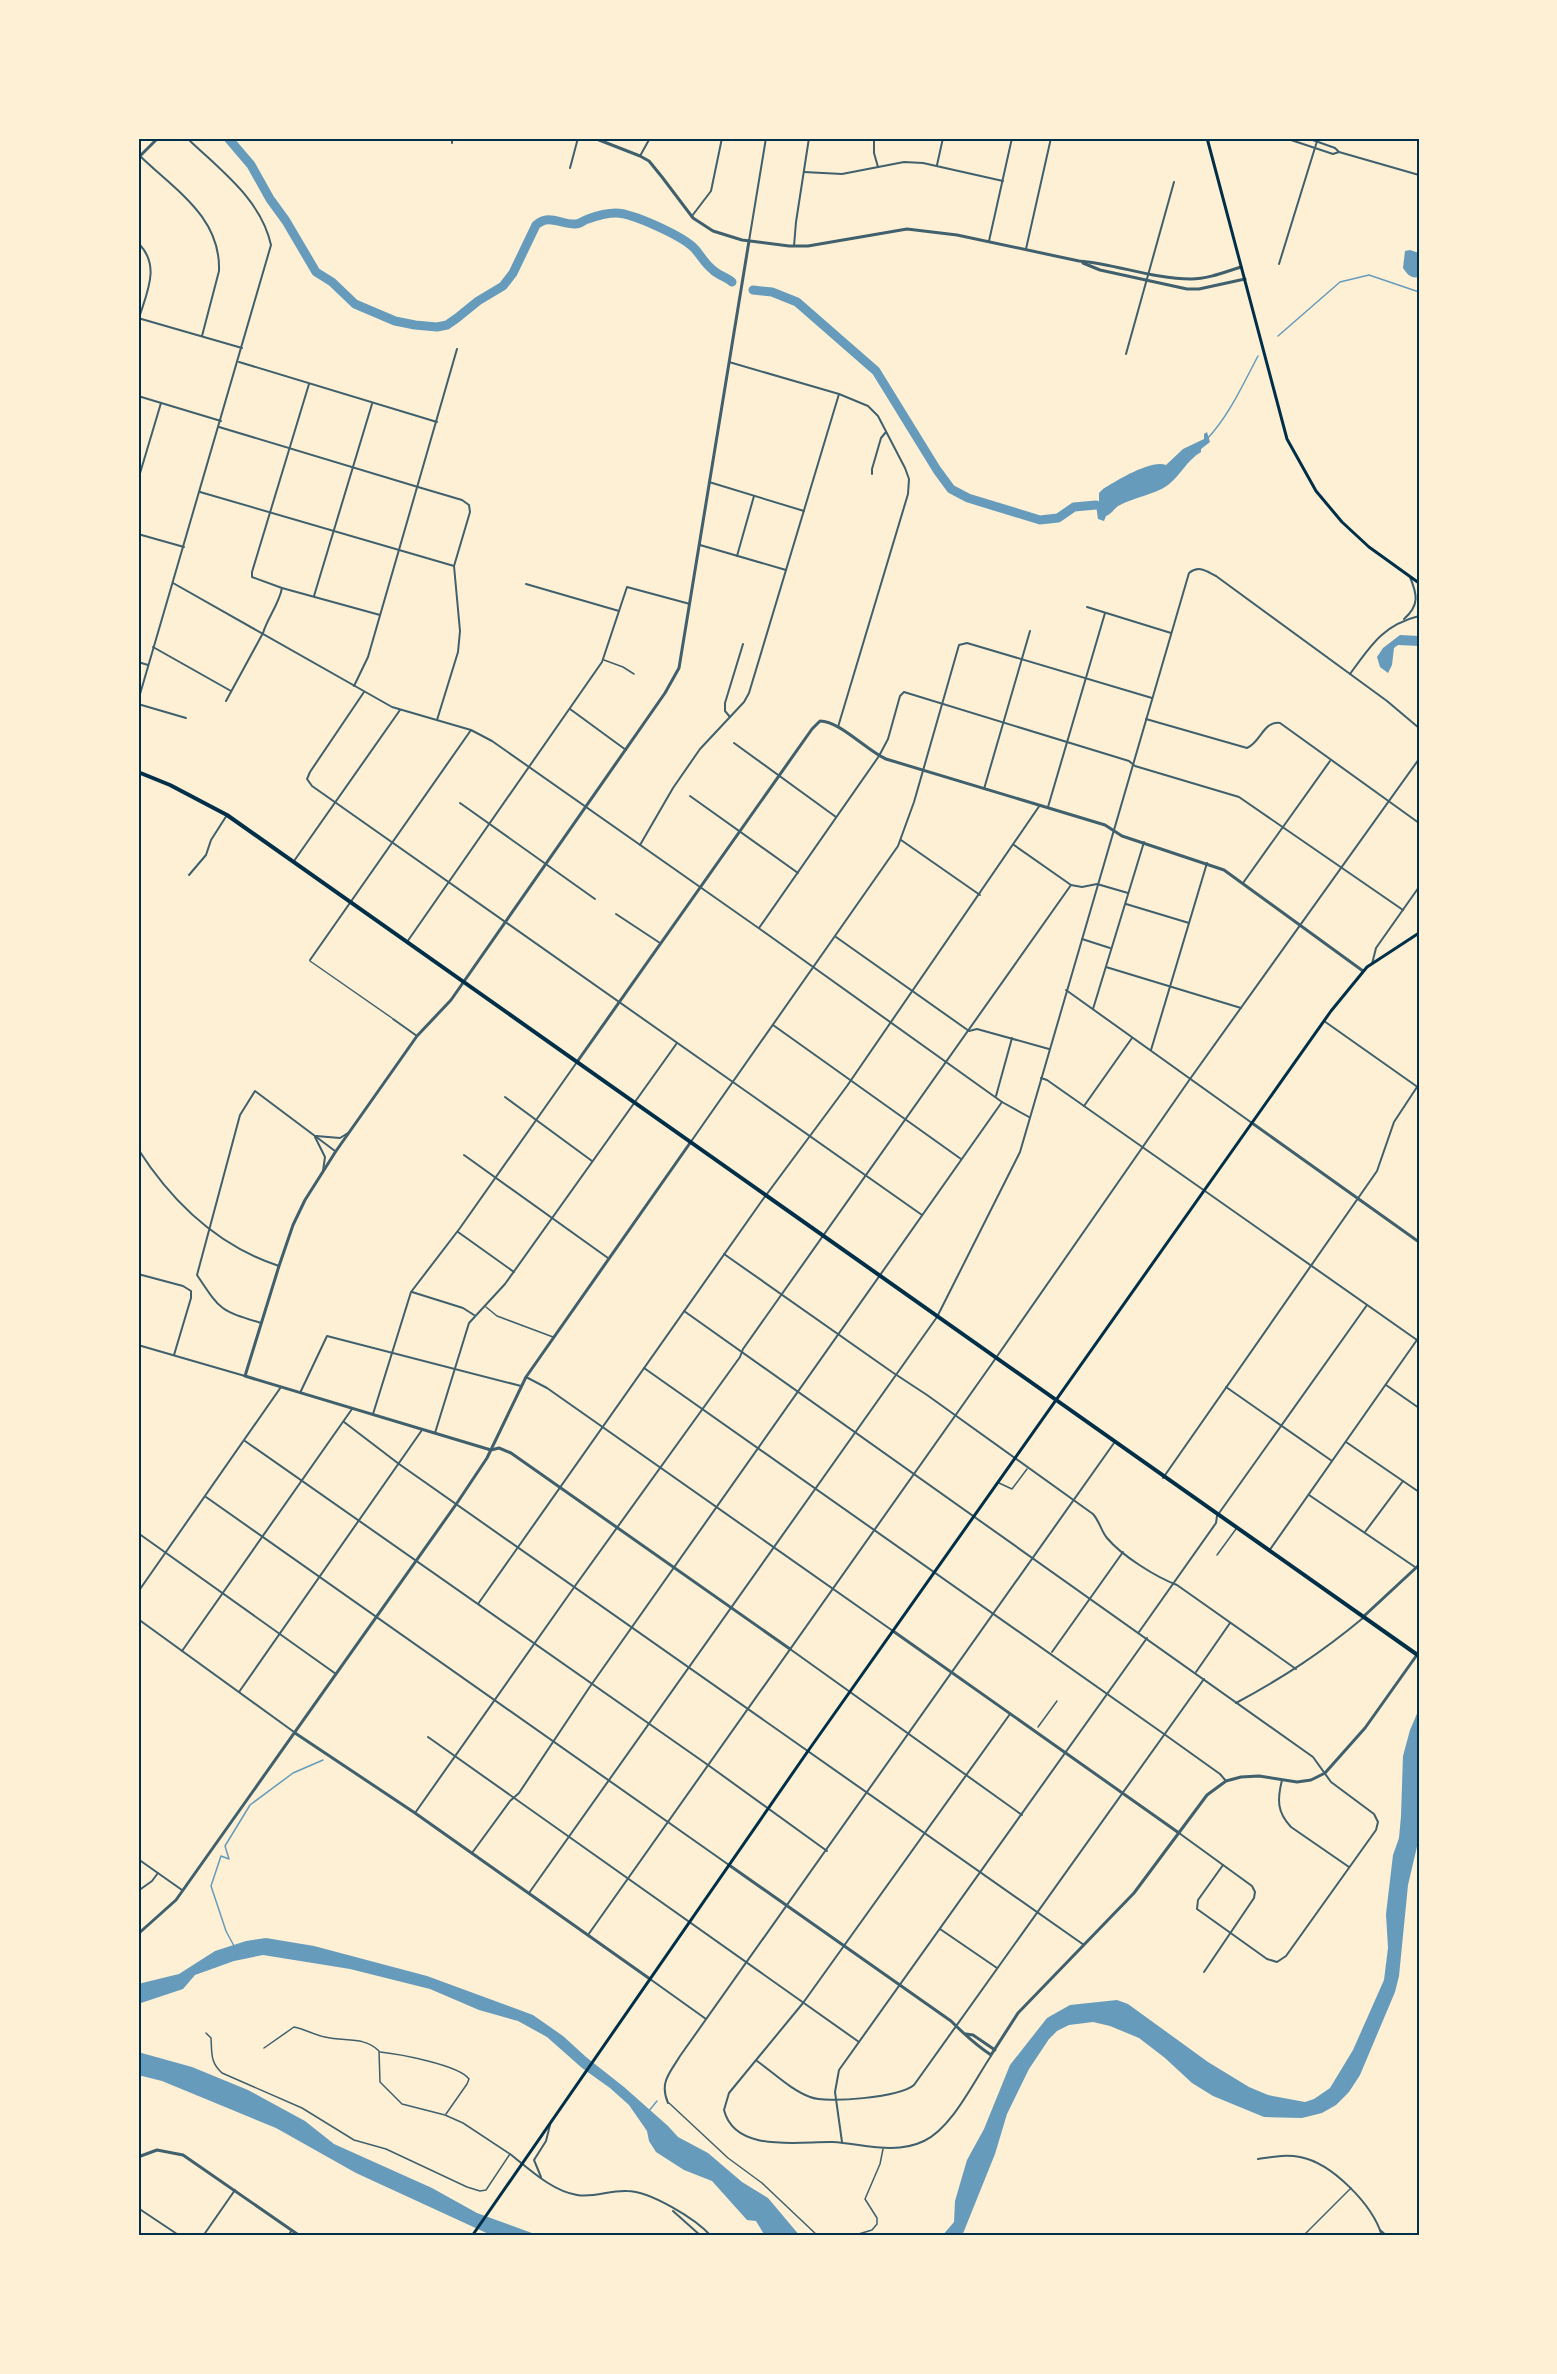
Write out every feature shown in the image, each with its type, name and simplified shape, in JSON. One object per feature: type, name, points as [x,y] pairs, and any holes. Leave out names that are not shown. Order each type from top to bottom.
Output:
[{"type":"main road","points":[[1207,138],[1287,439],[1316,491],[1342,522],[1369,547],[1419,583]]},
{"type":"main road","points":[[138,772],[177,788],[227,815],[294,861],[1163,1478],[1418,1654]]},
{"type":"main road","points":[[472,2236],[850,1691],[1324,1022],[1364,971],[1419,933]]},
{"type":"street","points":[[158,138],[139,157],[206,220],[215,239],[220,259],[202,336]]},
{"type":"street","points":[[186,718],[138,702],[270,249],[269,235],[262,216],[250,200],[187,138]]},
{"type":"street","points":[[452,138],[452,143]]},
{"type":"street","points":[[570,168],[578,138]]},
{"type":"street","points":[[594,138],[649,161],[692,216],[713,231],[749,241],[794,246],[830,243],[907,229],[935,231],[1079,261],[1191,279],[1241,267]]},
{"type":"street","points":[[640,156],[650,138]]},
{"type":"street","points":[[692,216],[711,191],[722,138]]},
{"type":"street","points":[[245,1376],[279,1266],[298,1214],[323,1172],[417,1036],[451,1000],[626,750],[665,693],[679,668],[766,138]]},
{"type":"street","points":[[794,246],[809,138]]},
{"type":"street","points":[[874,138],[874,153],[878,167]]},
{"type":"street","points":[[937,165],[943,138]]},
{"type":"street","points":[[989,241],[1012,138]]},
{"type":"street","points":[[1026,249],[1051,138]]},
{"type":"street","points":[[1285,138],[1333,154],[1339,152]]},
{"type":"street","points":[[1307,138],[1317,140],[1339,152],[1419,175]]},
{"type":"street","points":[[1279,264],[1317,140]]},
{"type":"street","points":[[804,172],[835,174],[904,162],[937,165],[1003,181]]},
{"type":"street","points":[[1126,354],[1174,182]]},
{"type":"street","points":[[138,243],[150,258],[152,268],[139,318],[242,348]]},
{"type":"street","points":[[1079,261],[1100,270],[1147,282],[1193,290],[1245,279]]},
{"type":"street","points":[[354,686],[368,657],[457,349]]},
{"type":"street","points":[[238,362],[437,422]]},
{"type":"street","points":[[729,362],[862,402],[874,410],[909,479],[908,494],[838,728]]},
{"type":"street","points":[[309,384],[252,577],[282,588],[380,615]]},
{"type":"street","points":[[640,845],[691,762],[707,740],[744,702],[749,693],[839,394]]},
{"type":"street","points":[[138,396],[221,421]]},
{"type":"street","points":[[138,480],[161,403]]},
{"type":"street","points":[[314,597],[372,404]]},
{"type":"street","points":[[219,427],[462,500],[470,508],[454,566],[460,631],[458,652],[437,720]]},
{"type":"street","points":[[872,474],[881,438],[886,432]]},
{"type":"street","points":[[709,482],[804,511]]},
{"type":"street","points":[[200,492],[454,566]]},
{"type":"street","points":[[736,556],[754,496]]},
{"type":"street","points":[[138,534],[184,547]]},
{"type":"street","points":[[699,545],[786,570]]},
{"type":"street","points":[[529,1893],[938,1317],[1011,1172],[1020,1152],[1187,577],[1195,568],[1216,576],[1388,701],[1419,728]]},
{"type":"street","points":[[1402,621],[1415,606],[1417,600],[1410,577]]},
{"type":"street","points":[[173,583],[400,710],[471,730],[486,738],[759,928],[946,1063],[1002,1102],[1029,1117]]},
{"type":"street","points":[[526,584],[619,611]]},
{"type":"street","points":[[407,942],[603,660],[627,587],[690,604]]},
{"type":"street","points":[[226,701],[263,633],[266,622],[280,600],[282,588]]},
{"type":"street","points":[[1087,607],[1171,633]]},
{"type":"street","points":[[1048,807],[1105,613]]},
{"type":"street","points":[[1350,674],[1377,636],[1402,621],[1419,616]]},
{"type":"street","points":[[984,789],[1030,631]]},
{"type":"street","points":[[138,1934],[160,1916],[183,1890],[457,1503],[491,1450],[526,1377],[901,840],[961,643],[1022,658],[1152,698]]},
{"type":"street","points":[[730,717],[725,711],[725,702],[743,644]]},
{"type":"street","points":[[153,647],[231,691]]},
{"type":"street","points":[[603,660],[622,666],[633,674]]},
{"type":"street","points":[[138,662],[148,665]]},
{"type":"street","points":[[364,691],[310,772],[307,779],[312,786],[922,1215]]},
{"type":"street","points":[[759,928],[879,756],[888,739],[902,692],[1239,797],[1403,910]]},
{"type":"street","points":[[570,709],[626,750]]},
{"type":"street","points":[[294,861],[400,710]]},
{"type":"street","points":[[1146,719],[1247,748],[1254,744],[1266,727],[1272,723],[1280,723],[1419,823]]},
{"type":"street","points":[[372,1415],[411,1292],[495,1178],[699,887],[820,721],[831,723],[879,756],[921,771],[1106,825],[1122,836],[1216,865],[1364,971]]},
{"type":"street","points":[[417,1036],[309,960],[471,730]]},
{"type":"street","points":[[735,742],[836,817]]},
{"type":"street","points":[[588,1936],[1190,1079],[1419,759]]},
{"type":"street","points":[[1243,883],[1330,760]]},
{"type":"street","points":[[690,796],[798,873]]},
{"type":"street","points":[[460,803],[595,899]]},
{"type":"street","points":[[478,1604],[724,1254],[811,1137],[1040,805]]},
{"type":"street","points":[[189,875],[206,855],[211,840],[227,815]]},
{"type":"street","points":[[901,840],[980,895]]},
{"type":"street","points":[[1093,1010],[1143,842]]},
{"type":"street","points":[[1014,845],[1071,885],[1082,887],[1097,884],[1128,893]]},
{"type":"street","points":[[1151,1051],[1207,863]]},
{"type":"street","points":[[415,1813],[1071,885]]},
{"type":"street","points":[[1372,964],[1376,948],[1419,887]]},
{"type":"street","points":[[1125,904],[1189,923]]},
{"type":"street","points":[[616,914],[660,943]]},
{"type":"street","points":[[835,937],[969,1031],[977,1029],[1049,1049]]},
{"type":"street","points":[[1081,939],[1110,948]]},
{"type":"street","points":[[1105,967],[1241,1008]]},
{"type":"street","points":[[1066,990],[1419,1242]]},
{"type":"street","points":[[1163,1478],[1377,1171],[1394,1122],[1418,1087],[1324,1022]]},
{"type":"street","points":[[772,1025],[961,1160]]},
{"type":"street","points":[[995,1097],[1012,1038]]},
{"type":"street","points":[[1084,1106],[1132,1038]]},
{"type":"street","points":[[435,1434],[463,1336],[474,1314],[486,1307],[514,1272],[677,1043]]},
{"type":"street","points":[[1041,1078],[1418,1339],[1269,1552]]},
{"type":"street","points":[[261,1323],[226,1312],[219,1307],[197,1275],[240,1115],[255,1091],[336,1151]]},
{"type":"street","points":[[505,1097],[592,1161]]},
{"type":"street","points":[[472,1853],[554,1741],[1002,1102]]},
{"type":"street","points":[[313,1135],[340,1138],[349,1132]]},
{"type":"street","points":[[313,1135],[321,1145],[325,1157],[323,1172]]},
{"type":"street","points":[[138,1149],[164,1186],[208,1230],[248,1255],[279,1266]]},
{"type":"street","points":[[464,1155],[609,1259]]},
{"type":"street","points":[[457,1231],[514,1272]]},
{"type":"street","points":[[724,1254],[1093,1514],[1107,1538],[1123,1552],[1165,1581],[1173,1583],[1296,1669]]},
{"type":"street","points":[[138,1274],[183,1286],[191,1291],[174,1355]]},
{"type":"street","points":[[411,1292],[463,1308],[474,1314]]},
{"type":"street","points":[[1139,1632],[1216,1523],[1217,1516],[1367,1305]]},
{"type":"street","points":[[486,1307],[497,1316],[554,1337]]},
{"type":"street","points":[[684,1311],[1313,1757],[1335,1786],[1374,1814],[1378,1822],[1376,1830],[1286,1956],[1277,1962],[1267,1959],[1200,1912],[1197,1906],[1198,1900],[1223,1865]]},
{"type":"street","points":[[300,1393],[327,1336],[521,1386]]},
{"type":"street","points":[[138,1345],[435,1434],[491,1450],[499,1448],[511,1453],[1022,1815]]},
{"type":"street","points":[[644,1368],[1051,1653],[1220,1774],[1226,1781]]},
{"type":"street","points":[[526,1377],[548,1388],[1252,1886],[1255,1892],[1254,1898],[1203,1972]]},
{"type":"street","points":[[1386,1385],[1419,1408]]},
{"type":"street","points":[[138,1592],[246,1441],[281,1387]]},
{"type":"street","points":[[1226,1387],[1332,1461]]},
{"type":"street","points":[[182,1650],[352,1409]]},
{"type":"street","points":[[344,1422],[399,1464],[633,1626],[1084,1945]]},
{"type":"street","points":[[238,1692],[422,1430]]},
{"type":"street","points":[[246,1441],[708,1765],[826,1851]]},
{"type":"street","points":[[1346,1442],[1419,1492]]},
{"type":"street","points":[[818,2236],[762,2183],[728,2158],[668,2103],[664,2082],[786,1905],[1114,1443]]},
{"type":"street","points":[[998,1483],[1012,1489],[1028,1468]]},
{"type":"street","points":[[1365,1532],[1403,1481]]},
{"type":"street","points":[[1236,1703],[1296,1669],[1331,1644],[1363,1618],[1417,1566],[1309,1495]]},
{"type":"street","points":[[206,1497],[900,1985],[991,2055]]},
{"type":"street","points":[[1217,1554],[1236,1529]]},
{"type":"street","points":[[138,1533],[336,1674]]},
{"type":"street","points":[[1051,1653],[1123,1552]]},
{"type":"street","points":[[138,1619],[238,1692],[415,1813],[706,2019]]},
{"type":"street","points":[[1195,1673],[1230,1623]]},
{"type":"street","points":[[843,2143],[836,2083],[839,2070],[1147,1638]]},
{"type":"street","points":[[1010,1714],[803,2003],[726,2098],[724,2110],[730,2125],[763,2141],[788,2144],[843,2143],[883,2148],[906,2147],[925,2140],[941,2128],[1018,2013],[1134,1893],[1207,1796],[1226,1781],[1251,1776],[1305,1781],[1326,1773],[1365,1728],[1418,1654]]},
{"type":"street","points":[[757,2061],[801,2093],[814,2099],[837,2100],[909,2090],[1204,1679]]},
{"type":"street","points":[[1038,1727],[1057,1701]]},
{"type":"street","points":[[428,1737],[859,2042]]},
{"type":"street","points":[[1282,1780],[1278,1799],[1280,1813],[1284,1820],[1349,1867]]},
{"type":"street","points":[[138,1858],[183,1890]]},
{"type":"street","points":[[138,1891],[152,1881],[158,1873]]},
{"type":"street","points":[[940,1929],[997,1969]]},
{"type":"street","points":[[264,2048],[294,2027],[327,2038],[361,2041],[372,2044],[379,2051],[445,2065],[469,2079],[445,2115]]},
{"type":"street","points":[[206,2032],[211,2038],[213,2064],[222,2073],[302,2108],[354,2140],[386,2149],[467,2187],[480,2192],[486,2190],[510,2154]]},
{"type":"street","points":[[966,2034],[973,2035],[995,2050]]},
{"type":"street","points":[[379,2051],[380,2082],[402,2104],[445,2115],[477,2131],[559,2189],[588,2196],[637,2191],[697,2223],[711,2236]]},
{"type":"street","points":[[541,2177],[534,2160],[546,2141],[550,2123]]},
{"type":"street","points":[[852,2236],[872,2230],[877,2224],[877,2218],[866,2199],[880,2164],[883,2148]]},
{"type":"street","points":[[138,2157],[157,2150],[172,2151],[190,2159],[300,2236]]},
{"type":"street","points":[[1258,2159],[1287,2156],[1302,2158],[1330,2171],[1351,2188],[1380,2230],[1387,2236]]},
{"type":"street","points":[[1303,2236],[1351,2188]]},
{"type":"street","points":[[203,2236],[235,2190]]},
{"type":"street","points":[[669,2207],[701,2236]]},
{"type":"street","points":[[138,2208],[180,2236]]},
{"type":"street","points":[[288,2236],[292,2230]]},
{"type":"street","points":[[1380,2230],[1382,2236]]},
{"type":"water","points":[[1405,251],[1419,253],[1419,277],[1411,277],[1403,268]]},
{"type":"water","points":[[1207,432],[1210,442],[1168,485],[1120,505],[1106,516],[1104,521],[1098,519],[1096,505],[1099,501],[1099,493],[1103,489],[1143,468],[1152,465],[1166,465],[1183,449],[1204,439],[1204,434]]},
{"type":"water","points":[[1400,635],[1419,636],[1419,646],[1398,645],[1394,648],[1392,665],[1388,673],[1380,667],[1377,657],[1383,648]]},
{"type":"water","points":[[1419,1709],[1419,1838],[1408,1885],[1399,1976],[1395,1992],[1360,2075],[1349,2092],[1336,2105],[1322,2113],[1302,2118],[1264,2117],[1213,2096],[1192,2083],[1139,2038],[1110,2026],[1093,2022],[1069,2025],[1057,2031],[1049,2039],[1029,2069],[1007,2114],[995,2154],[962,2236],[942,2236],[954,2222],[955,2201],[967,2160],[984,2129],[1010,2065],[1047,2018],[1070,2005],[1117,2000],[1128,2004],[1208,2062],[1249,2087],[1268,2095],[1305,2102],[1330,2088],[1353,2050],[1384,1980],[1388,1948],[1386,1914],[1393,1855],[1399,1838],[1403,1756]]},
{"type":"water","points":[[266,1938],[314,1946],[427,1976],[533,2015],[563,2036],[624,2087],[678,2137],[708,2153],[742,2182],[768,2198],[800,2236],[765,2236],[756,2221],[747,2220],[712,2181],[684,2170],[656,2152],[649,2141],[647,2131],[629,2105],[547,2037],[518,2021],[479,2010],[430,1989],[350,1969],[263,1955],[234,1961],[195,1975],[183,1989],[138,2004],[138,1984],[179,1974],[215,1951],[246,1941]]},
{"type":"water","points":[[138,2052],[192,2067],[248,2090],[305,2121],[334,2144],[432,2188],[477,2213],[540,2236],[493,2236],[356,2173],[276,2128],[162,2081],[138,2075]]},
{"type":"waterway","points":[[228,138],[251,165],[316,272],[332,282],[355,304],[395,321],[437,327],[447,325],[478,301],[503,286],[513,273],[536,225],[546,220],[576,224],[594,217],[616,213],[633,217],[669,232],[689,244],[710,268],[732,282]]},
{"type":"waterway","points":[[1278,336],[1340,282],[1369,275],[1419,292]]},
{"type":"waterway","points":[[753,290],[772,292],[797,302],[876,371],[951,489],[968,498],[1040,520],[1058,518],[1074,507],[1096,505]]},
{"type":"waterway","points":[[1207,439],[1229,410],[1258,356]]},
{"type":"waterway","points":[[234,1946],[226,1931],[211,1886],[221,1856],[229,1859],[225,1846],[250,1805],[293,1773],[323,1760]]},
{"type":"waterway","points":[[648,2112],[657,2101]]}]
